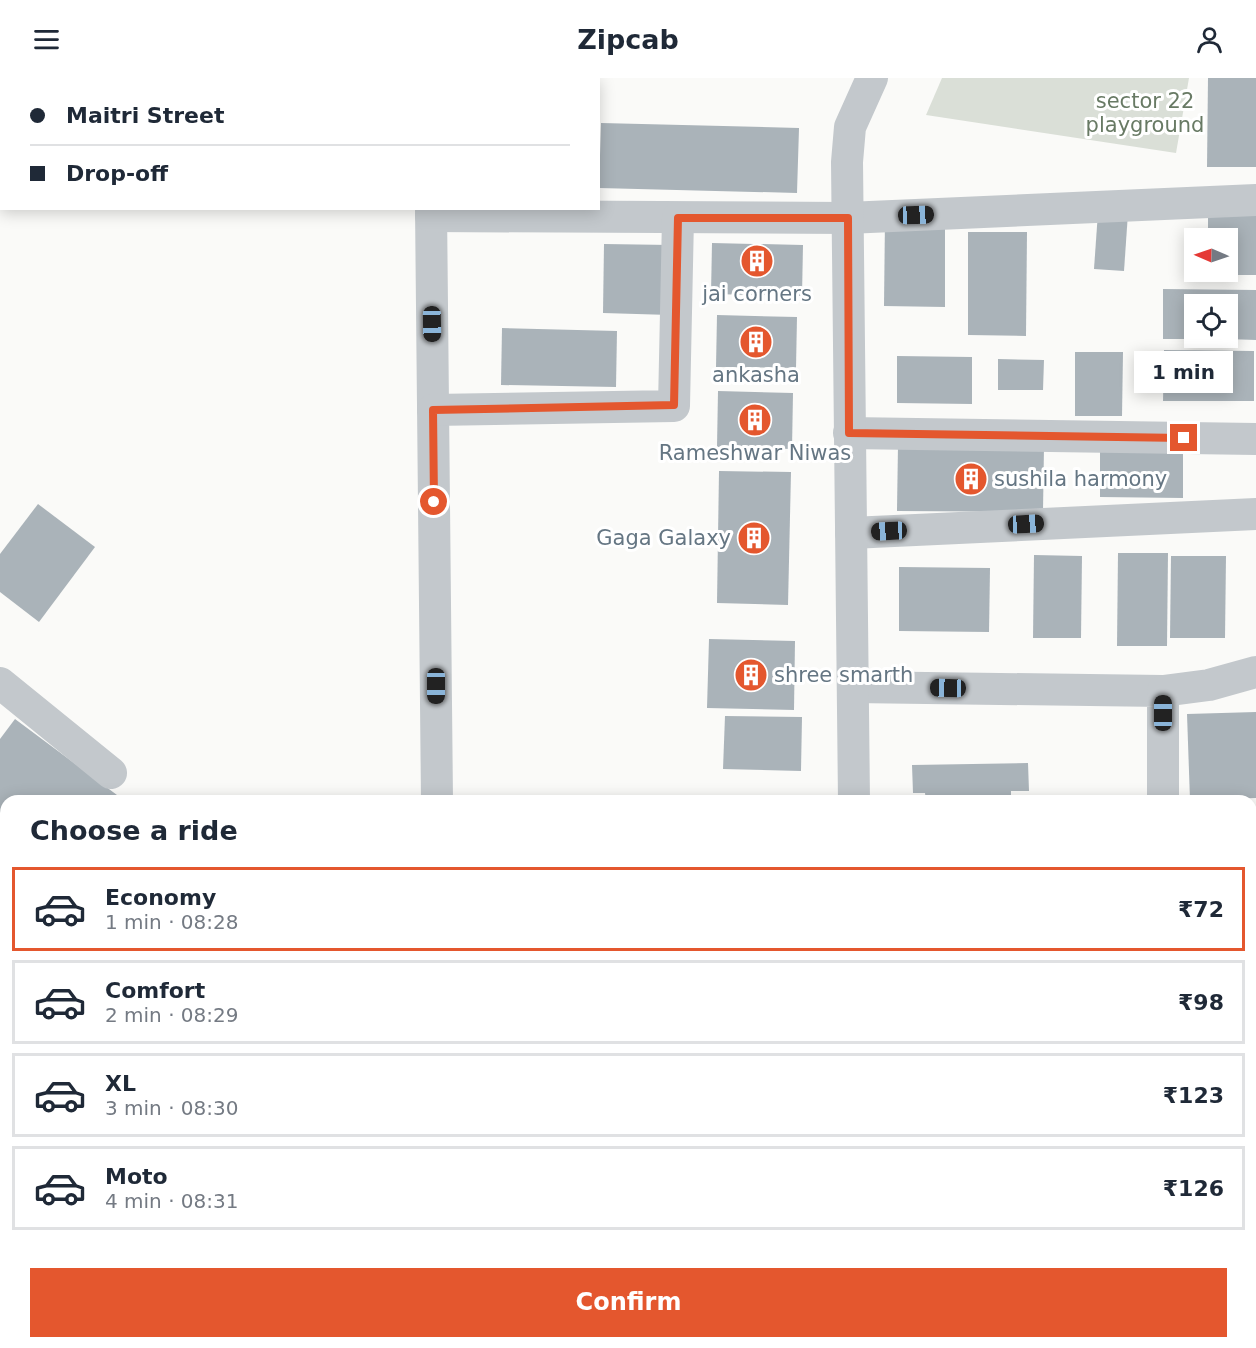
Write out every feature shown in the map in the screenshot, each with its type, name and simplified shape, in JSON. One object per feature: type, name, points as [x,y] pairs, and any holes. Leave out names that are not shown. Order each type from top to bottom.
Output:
[{"type":"street","points":[[854,795],[847,162],[850,127],[872,78]]},
{"type":"street","points":[[437,795],[431,212],[678,218],[848,218],[1256,200]]},
{"type":"street","points":[[433,410],[674,405],[678,218]]},
{"type":"street","points":[[849,433],[1256,439]]},
{"type":"street","points":[[851,532],[1256,514]]},
{"type":"street","points":[[853,687],[1163,691],[1209,685],[1256,672]]},
{"type":"street","points":[[0,683],[111,773]]},
{"type":"street","points":[[1163,691],[1163,795]]},
{"type":"green space","name":"sector 22 playground","points":[[942,78],[1189,78],[1176,153],[926,115]]},
{"type":"building","points":[[1208,78],[1256,78],[1256,167],[1207,167]]},
{"type":"building","points":[[601,123],[799,128],[797,193],[600,188]]},
{"type":"building","points":[[1208,204],[1256,204],[1256,275],[1238,275],[1238,228],[1208,228]]},
{"type":"building","points":[[1098,212],[1128,213],[1124,271],[1094,269]]},
{"type":"building","points":[[885,218],[945,219],[945,307],[884,306]]},
{"type":"building","points":[[968,232],[1027,232],[1026,336],[968,335]]},
{"type":"building","name":"jai corners","points":[[712,243],[803,245],[802,296],[711,294]]},
{"type":"building","points":[[604,244],[671,245],[670,315],[603,313]]},
{"type":"building","points":[[1163,289],[1256,290],[1256,340],[1238,339],[1238,294],[1184,294],[1184,339],[1163,339]]},
{"type":"building","name":"ankasha","points":[[717,315],[797,317],[796,368],[716,367]]},
{"type":"building","points":[[502,328],[617,331],[616,387],[501,385]]},
{"type":"building","points":[[1164,350],[1254,351],[1254,401],[1163,401]]},
{"type":"building","points":[[1075,352],[1123,352],[1122,416],[1075,416]]},
{"type":"building","points":[[897,356],[972,357],[972,404],[897,403]]},
{"type":"building","points":[[998,359],[1044,360],[1043,390],[998,390]]},
{"type":"building","name":"Rameshwar Niwas","points":[[718,391],[793,393],[792,449],[717,447]]},
{"type":"building","points":[[1100,442],[1183,443],[1183,498],[1100,497]]},
{"type":"building","name":"sushila harmony","points":[[898,445],[1044,446],[1043,512],[897,511]]},
{"type":"building","name":"Gaga Galaxy","points":[[719,471],[791,472],[788,605],[717,603]]},
{"type":"building","points":[[38,504],[95,547],[39,622],[0,592],[0,554]]},
{"type":"building","points":[[1118,553],[1168,553],[1167,646],[1117,646]]},
{"type":"building","points":[[1034,555],[1082,556],[1081,638],[1033,638]]},
{"type":"building","points":[[1171,556],[1226,556],[1225,638],[1170,638]]},
{"type":"building","points":[[899,567],[990,568],[989,632],[899,631]]},
{"type":"building","name":"shree smarth","points":[[709,639],[795,641],[794,710],[707,708]]},
{"type":"building","points":[[1256,712],[1256,795],[1190,795],[1187,714]]},
{"type":"building","points":[[725,716],[802,717],[801,771],[723,769]]},
{"type":"building","points":[[15,719],[117,795],[0,795],[0,739]]},
{"type":"building","points":[[1028,763],[1029,791],[1011,791],[1011,795],[913,793],[912,765]]},
{"type":"place","name":"jai corners","points":[[757,261]]},
{"type":"place","name":"ankasha","points":[[756,342]]},
{"type":"place","name":"Rameshwar Niwas","points":[[755,420]]},
{"type":"place","name":"sushila harmony","points":[[971,479]]},
{"type":"place","name":"Gaga Galaxy","points":[[754,538]]},
{"type":"place","name":"shree smarth","points":[[751,675]]},
{"type":"route","points":[[434,502],[433,410],[674,405],[678,218],[848,218],[849,433],[1184,438]]}]
